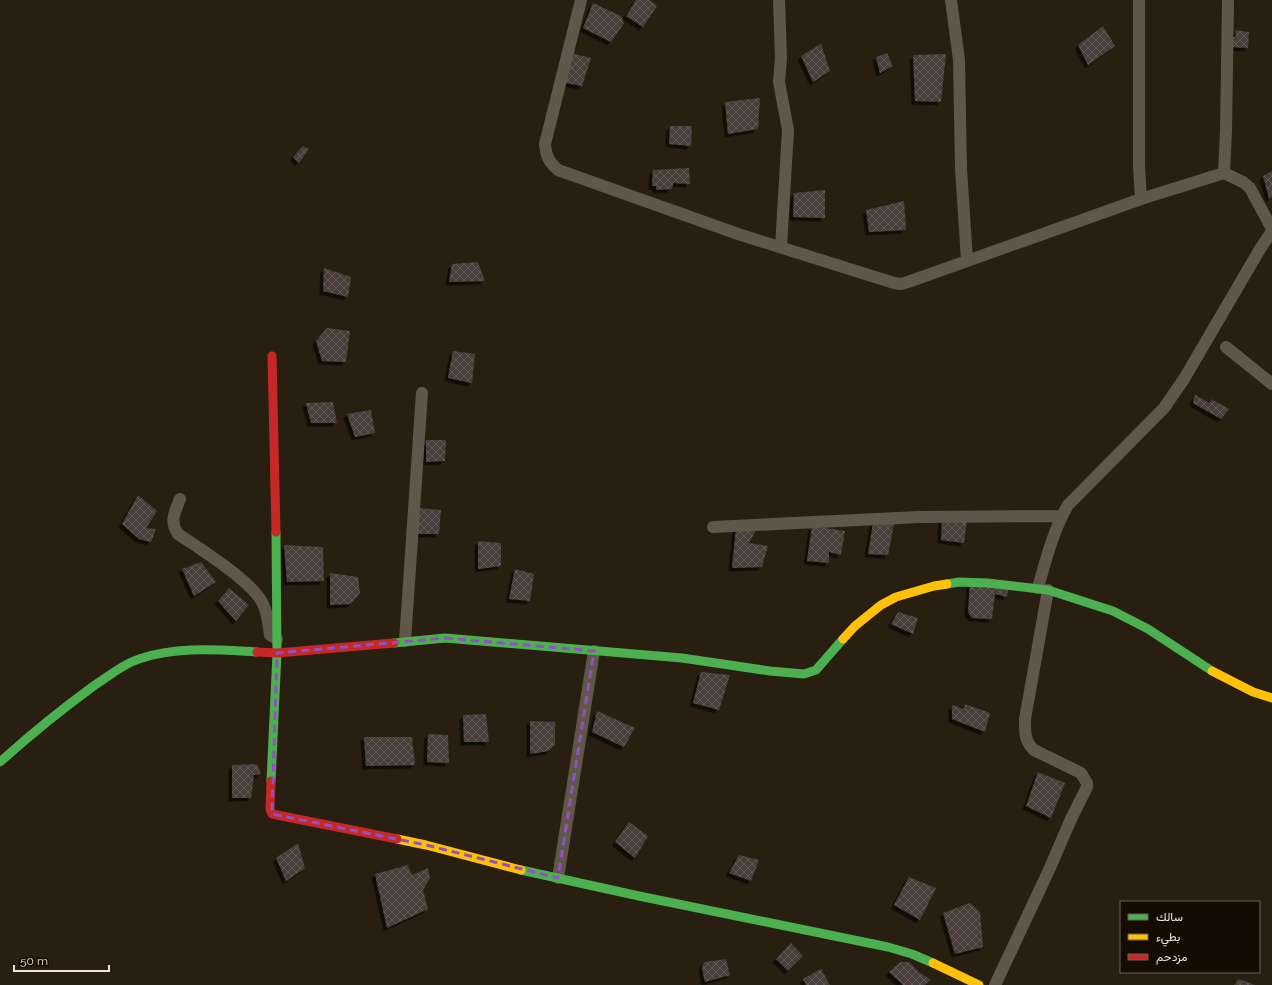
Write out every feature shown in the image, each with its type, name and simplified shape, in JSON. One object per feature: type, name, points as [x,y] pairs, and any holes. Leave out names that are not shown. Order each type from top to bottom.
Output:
[{"type":"street","points":[[581,0],[545,144],[549,162],[558,170],[781,248],[862,274],[901,284],[1141,199],[1224,173],[1243,182],[1250,188],[1272,230],[1184,380],[1164,408],[1068,505],[1061,516],[1053,535],[1043,589],[1025,718],[1025,735],[1028,745],[1034,750],[1081,773],[1087,783],[1087,787],[995,985]]},
{"type":"street","points":[[779,0],[781,58],[779,82],[788,130],[781,248]]},
{"type":"street","points":[[951,0],[960,66],[961,169],[967,260]]},
{"type":"street","points":[[1139,0],[1139,167],[1141,199]]},
{"type":"street","points":[[1224,173],[1228,0]]},
{"type":"street","points":[[1226,347],[1272,384]]},
{"type":"street","points":[[272,356],[277,554],[277,652],[270,808],[272,814],[426,845],[512,868],[908,952],[979,985]]},
{"type":"street","points":[[406,641],[422,393]]},
{"type":"street","points":[[180,499],[173,517],[174,529],[178,534],[231,572],[258,596],[266,612],[270,635],[277,639]]},
{"type":"street","points":[[713,526],[919,517],[1061,516]]},
{"type":"street","points":[[0,762],[21,743],[83,694],[114,672],[139,659],[174,651],[205,649],[277,652],[428,638],[459,638],[682,658],[770,671],[804,674],[816,670],[855,626],[881,605],[896,597],[934,586],[959,582],[988,583],[1043,589],[1113,611],[1148,629],[1214,672],[1253,692],[1272,698]]},
{"type":"street","points":[[558,878],[594,651]]},
{"type":"highlighted area","points":[[445,638],[594,651],[558,878],[426,845],[272,814],[277,653]]},
{"type":"building","points":[[636,0],[650,0],[657,6],[643,27],[626,16]]},
{"type":"building","points":[[593,3],[621,16],[624,23],[611,42],[583,28]]},
{"type":"building","points":[[1103,26],[1115,46],[1088,65],[1078,45]]},
{"type":"building","points":[[1235,30],[1249,32],[1248,48],[1230,47],[1229,37],[1236,37]]},
{"type":"building","points":[[821,44],[830,71],[813,82],[801,56]]},
{"type":"building","points":[[570,53],[591,58],[582,86],[561,82]]},
{"type":"building","points":[[887,53],[893,66],[880,73],[876,57]]},
{"type":"building","points":[[946,54],[941,102],[915,101],[913,55]]},
{"type":"building","points":[[760,98],[758,129],[728,134],[725,102]]},
{"type":"building","points":[[670,126],[692,126],[691,146],[669,144]]},
{"type":"building","points":[[303,146],[309,149],[299,163],[293,157]]},
{"type":"building","points":[[689,168],[690,184],[673,183],[672,189],[656,190],[656,186],[652,186],[653,170]]},
{"type":"building","points":[[1272,171],[1272,197],[1269,198],[1263,176]]},
{"type":"building","points":[[825,190],[825,218],[793,217],[794,193]]},
{"type":"building","points":[[904,201],[906,230],[869,232],[866,210]]},
{"type":"building","points":[[478,262],[485,281],[449,282],[452,264]]},
{"type":"building","points":[[324,268],[351,277],[348,297],[323,291]]},
{"type":"building","points":[[327,328],[350,331],[346,362],[322,361],[316,341]]},
{"type":"building","points":[[453,351],[475,354],[472,383],[448,378]]},
{"type":"building","points":[[1195,395],[1210,403],[1211,399],[1229,409],[1221,419],[1193,403]]},
{"type":"building","points":[[333,402],[337,423],[311,423],[306,403]]},
{"type":"building","points":[[371,410],[375,433],[355,437],[347,414]]},
{"type":"building","points":[[426,440],[446,440],[445,461],[426,462]]},
{"type":"building","points":[[138,495],[157,511],[146,528],[156,529],[151,542],[139,539],[122,524]]},
{"type":"building","points":[[418,508],[441,510],[439,534],[415,534]]},
{"type":"building","points":[[942,519],[967,520],[964,543],[941,540]]},
{"type":"building","points":[[873,523],[894,524],[888,555],[868,554]]},
{"type":"building","points":[[812,526],[845,531],[841,555],[829,552],[829,563],[807,561]]},
{"type":"building","points":[[736,528],[757,528],[749,543],[768,546],[762,567],[732,568]]},
{"type":"building","points":[[478,541],[501,543],[501,566],[478,569]]},
{"type":"building","points":[[284,545],[323,547],[324,581],[287,582]]},
{"type":"building","points":[[201,562],[216,582],[194,596],[182,569]]},
{"type":"building","points":[[515,569],[534,574],[530,601],[509,599]]},
{"type":"building","points":[[330,573],[358,577],[360,593],[351,604],[330,605]]},
{"type":"building","points":[[970,584],[1008,590],[1007,597],[995,594],[992,619],[972,618],[968,612]]},
{"type":"building","points":[[229,588],[249,605],[236,621],[218,601]]},
{"type":"building","points":[[898,612],[918,618],[913,634],[891,624]]},
{"type":"building","points":[[701,672],[730,675],[719,710],[693,703]]},
{"type":"building","points":[[965,704],[990,713],[985,732],[952,719],[952,705],[964,709]]},
{"type":"building","points":[[597,711],[635,728],[624,747],[592,732]]},
{"type":"building","points":[[486,714],[489,742],[464,742],[463,715]]},
{"type":"building","points":[[530,721],[555,722],[555,745],[548,751],[530,754]]},
{"type":"building","points":[[428,734],[448,735],[449,763],[427,762]]},
{"type":"building","points":[[364,737],[412,737],[415,765],[366,766]]},
{"type":"building","points":[[257,764],[261,774],[254,775],[251,798],[232,798],[232,765]]},
{"type":"building","points":[[1038,772],[1065,783],[1051,818],[1026,806]]},
{"type":"building","points":[[629,822],[648,836],[635,858],[615,842]]},
{"type":"building","points":[[298,843],[305,868],[286,881],[276,858]]},
{"type":"building","points":[[739,855],[759,860],[751,881],[729,873]]},
{"type":"building","points":[[408,865],[412,875],[428,868],[430,878],[423,890],[428,909],[387,928],[375,874]]},
{"type":"building","points":[[909,877],[936,888],[920,920],[894,905]]},
{"type":"building","points":[[970,903],[980,912],[983,947],[955,954],[943,913]]},
{"type":"building","points":[[791,943],[803,956],[788,971],[776,959]]},
{"type":"building","points":[[726,959],[730,975],[705,982],[702,968],[704,962]]},
{"type":"building","points":[[900,962],[909,962],[919,972],[931,980],[925,985],[903,985],[889,972]]},
{"type":"building","points":[[821,969],[830,985],[806,985],[803,979]]},
{"type":"building","points":[[1239,979],[1255,985],[1234,985]]},
{"type":"traffic: fast","points":[[271,781],[277,653],[276,532]]},
{"type":"traffic: fast","points":[[947,584],[959,582],[988,583],[1048,590],[1113,611],[1148,629],[1212,671]]},
{"type":"traffic: fast","points":[[394,643],[445,638],[682,658],[770,671],[804,674],[816,670],[843,639]]},
{"type":"traffic: fast","points":[[0,762],[46,722],[116,670],[133,661],[168,652],[198,650],[257,652]]},
{"type":"traffic: fast","points":[[521,870],[639,896],[888,947],[912,954],[933,963]]},
{"type":"traffic: slow","points":[[843,639],[855,626],[881,605],[896,597],[934,586],[947,584]]},
{"type":"traffic: slow","points":[[1212,671],[1253,692],[1272,698]]},
{"type":"traffic: slow","points":[[397,839],[426,845],[521,870]]},
{"type":"traffic: slow","points":[[933,963],[979,985]]},
{"type":"traffic: jam","points":[[272,356],[276,532]]},
{"type":"traffic: jam","points":[[257,652],[277,653],[394,643]]},
{"type":"traffic: jam","points":[[271,781],[270,809],[272,814],[397,839]]}]
